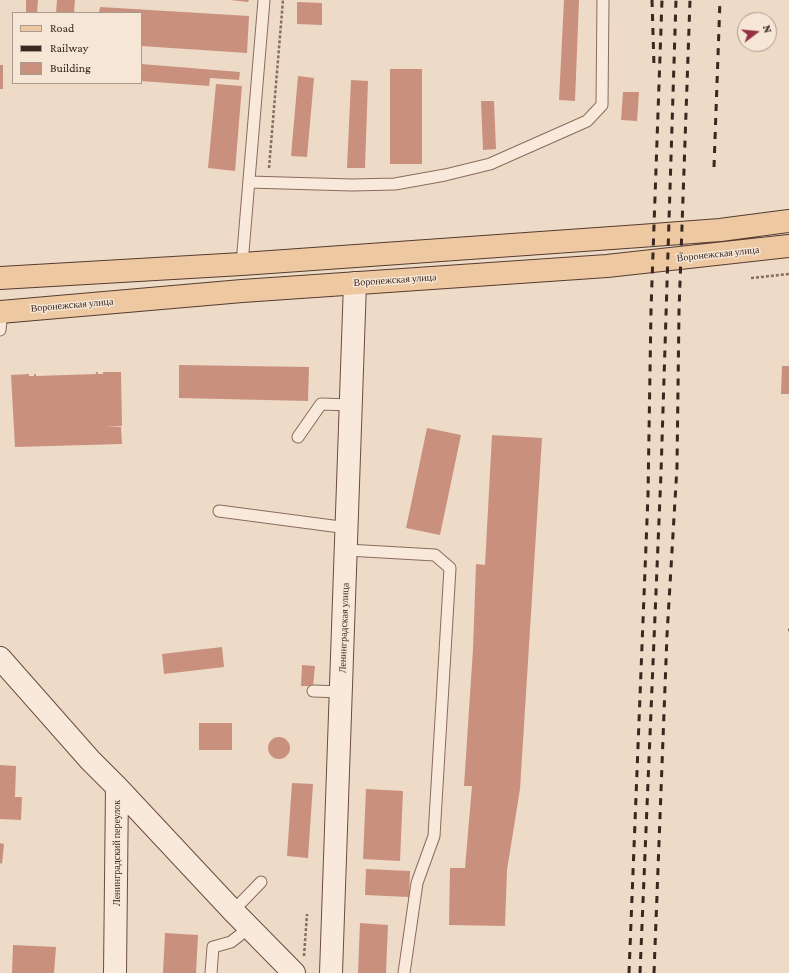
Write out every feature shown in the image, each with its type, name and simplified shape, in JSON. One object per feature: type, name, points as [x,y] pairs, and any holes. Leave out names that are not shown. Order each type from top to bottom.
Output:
[{"type":"main road","points":[[0,278],[242,264],[676,233],[789,221]]},
{"type":"main road","name":"Воронежская улица","points":[[1,318],[355,283],[606,266],[789,246]]},
{"type":"street","name":"Ленинградская улица","points":[[331,973],[348,528],[355,283]]},
{"type":"street","name":"Ленинградский переулок","points":[[0,658],[90,760],[117,787],[115,973]]},
{"type":"street","points":[[117,787],[249,928],[299,965]]},
{"type":"lane","points":[[242,264],[264,0]]},
{"type":"lane","points":[[249,182],[352,185],[395,184],[445,175],[490,164],[587,121],[602,105],[603,0]]},
{"type":"lane","points":[[298,437],[321,404],[351,405]]},
{"type":"lane","points":[[219,511],[348,528]]},
{"type":"lane","points":[[347,550],[435,555],[450,568],[434,836],[417,883],[404,973]]},
{"type":"lane","points":[[313,691],[342,692]]},
{"type":"lane","points":[[233,911],[261,882]]},
{"type":"lane","points":[[211,973],[213,947],[231,942],[249,928]]},
{"type":"path","points":[[268,183],[283,0]]},
{"type":"path","points":[[751,278],[789,274]]},
{"type":"path","points":[[299,965],[307,914]]},
{"type":"building","points":[[26,0],[38,0],[37,12],[26,12]]},
{"type":"building","points":[[57,0],[75,0],[74,12],[56,12]]},
{"type":"building","points":[[230,0],[249,0],[248,2]]},
{"type":"building","points":[[564,0],[579,0],[575,101],[559,100]]},
{"type":"building","points":[[297,2],[322,3],[322,25],[297,24]]},
{"type":"building","points":[[100,7],[249,16],[247,53],[142,46],[142,12],[99,12]]},
{"type":"building","points":[[142,64],[240,72],[239,80],[210,78],[209,86],[142,81]]},
{"type":"building","points":[[0,65],[3,65],[3,89],[0,89]]},
{"type":"building","points":[[390,69],[422,69],[422,164],[390,164]]},
{"type":"building","points":[[298,76],[314,78],[307,157],[291,156]]},
{"type":"building","points":[[351,80],[368,81],[365,168],[347,168]]},
{"type":"building","points":[[216,84],[242,86],[235,171],[208,168]]},
{"type":"building","points":[[623,92],[639,92],[637,121],[621,120]]},
{"type":"building","points":[[481,101],[494,101],[496,149],[483,150]]},
{"type":"building","points":[[179,365],[309,367],[308,401],[179,398]]},
{"type":"building","points":[[782,366],[789,366],[789,394],[781,394]]},
{"type":"building","points":[[96,372],[98,372],[98,374],[103,374],[103,372],[121,372],[122,426],[105,427],[121,427],[122,444],[15,447],[11,375],[29,374],[29,376],[34,376],[34,374],[36,374],[36,376],[96,374]]},
{"type":"building","points":[[427,428],[461,435],[440,535],[406,528]]},
{"type":"building","points":[[492,435],[542,438],[520,789],[507,870],[505,926],[449,925],[450,868],[465,868],[472,786],[464,786],[473,649],[476,564],[485,565]]},
{"type":"building","points":[[222,647],[224,667],[164,674],[162,654]]},
{"type":"building","points":[[302,665],[315,666],[313,686],[301,686]]},
{"type":"building","points":[[199,723],[232,723],[232,750],[199,750]]},
{"type":"building","points":[[279,737],[287,740],[290,748],[287,756],[279,759],[271,756],[268,748],[271,740]]},
{"type":"building","points":[[0,765],[16,766],[15,797],[22,797],[21,820],[0,819]]},
{"type":"building","points":[[292,783],[313,784],[308,858],[287,856]]},
{"type":"building","points":[[366,789],[403,791],[400,861],[363,859]]},
{"type":"building","points":[[0,843],[4,844],[2,864],[0,863]]},
{"type":"building","points":[[366,869],[410,871],[409,897],[365,895]]},
{"type":"building","points":[[360,923],[388,925],[386,973],[358,973]]},
{"type":"building","points":[[165,933],[198,935],[196,973],[163,973]]},
{"type":"building","points":[[13,945],[56,947],[54,973],[12,973]]},
{"type":"railway","points":[[652,0],[654,66]]},
{"type":"railway","points":[[629,973],[648,495],[651,310],[662,0]]},
{"type":"railway","points":[[640,973],[661,473],[676,0]]},
{"type":"railway","points":[[654,973],[667,635],[677,467],[679,311],[690,0]]},
{"type":"railway","points":[[714,167],[720,0]]}]
